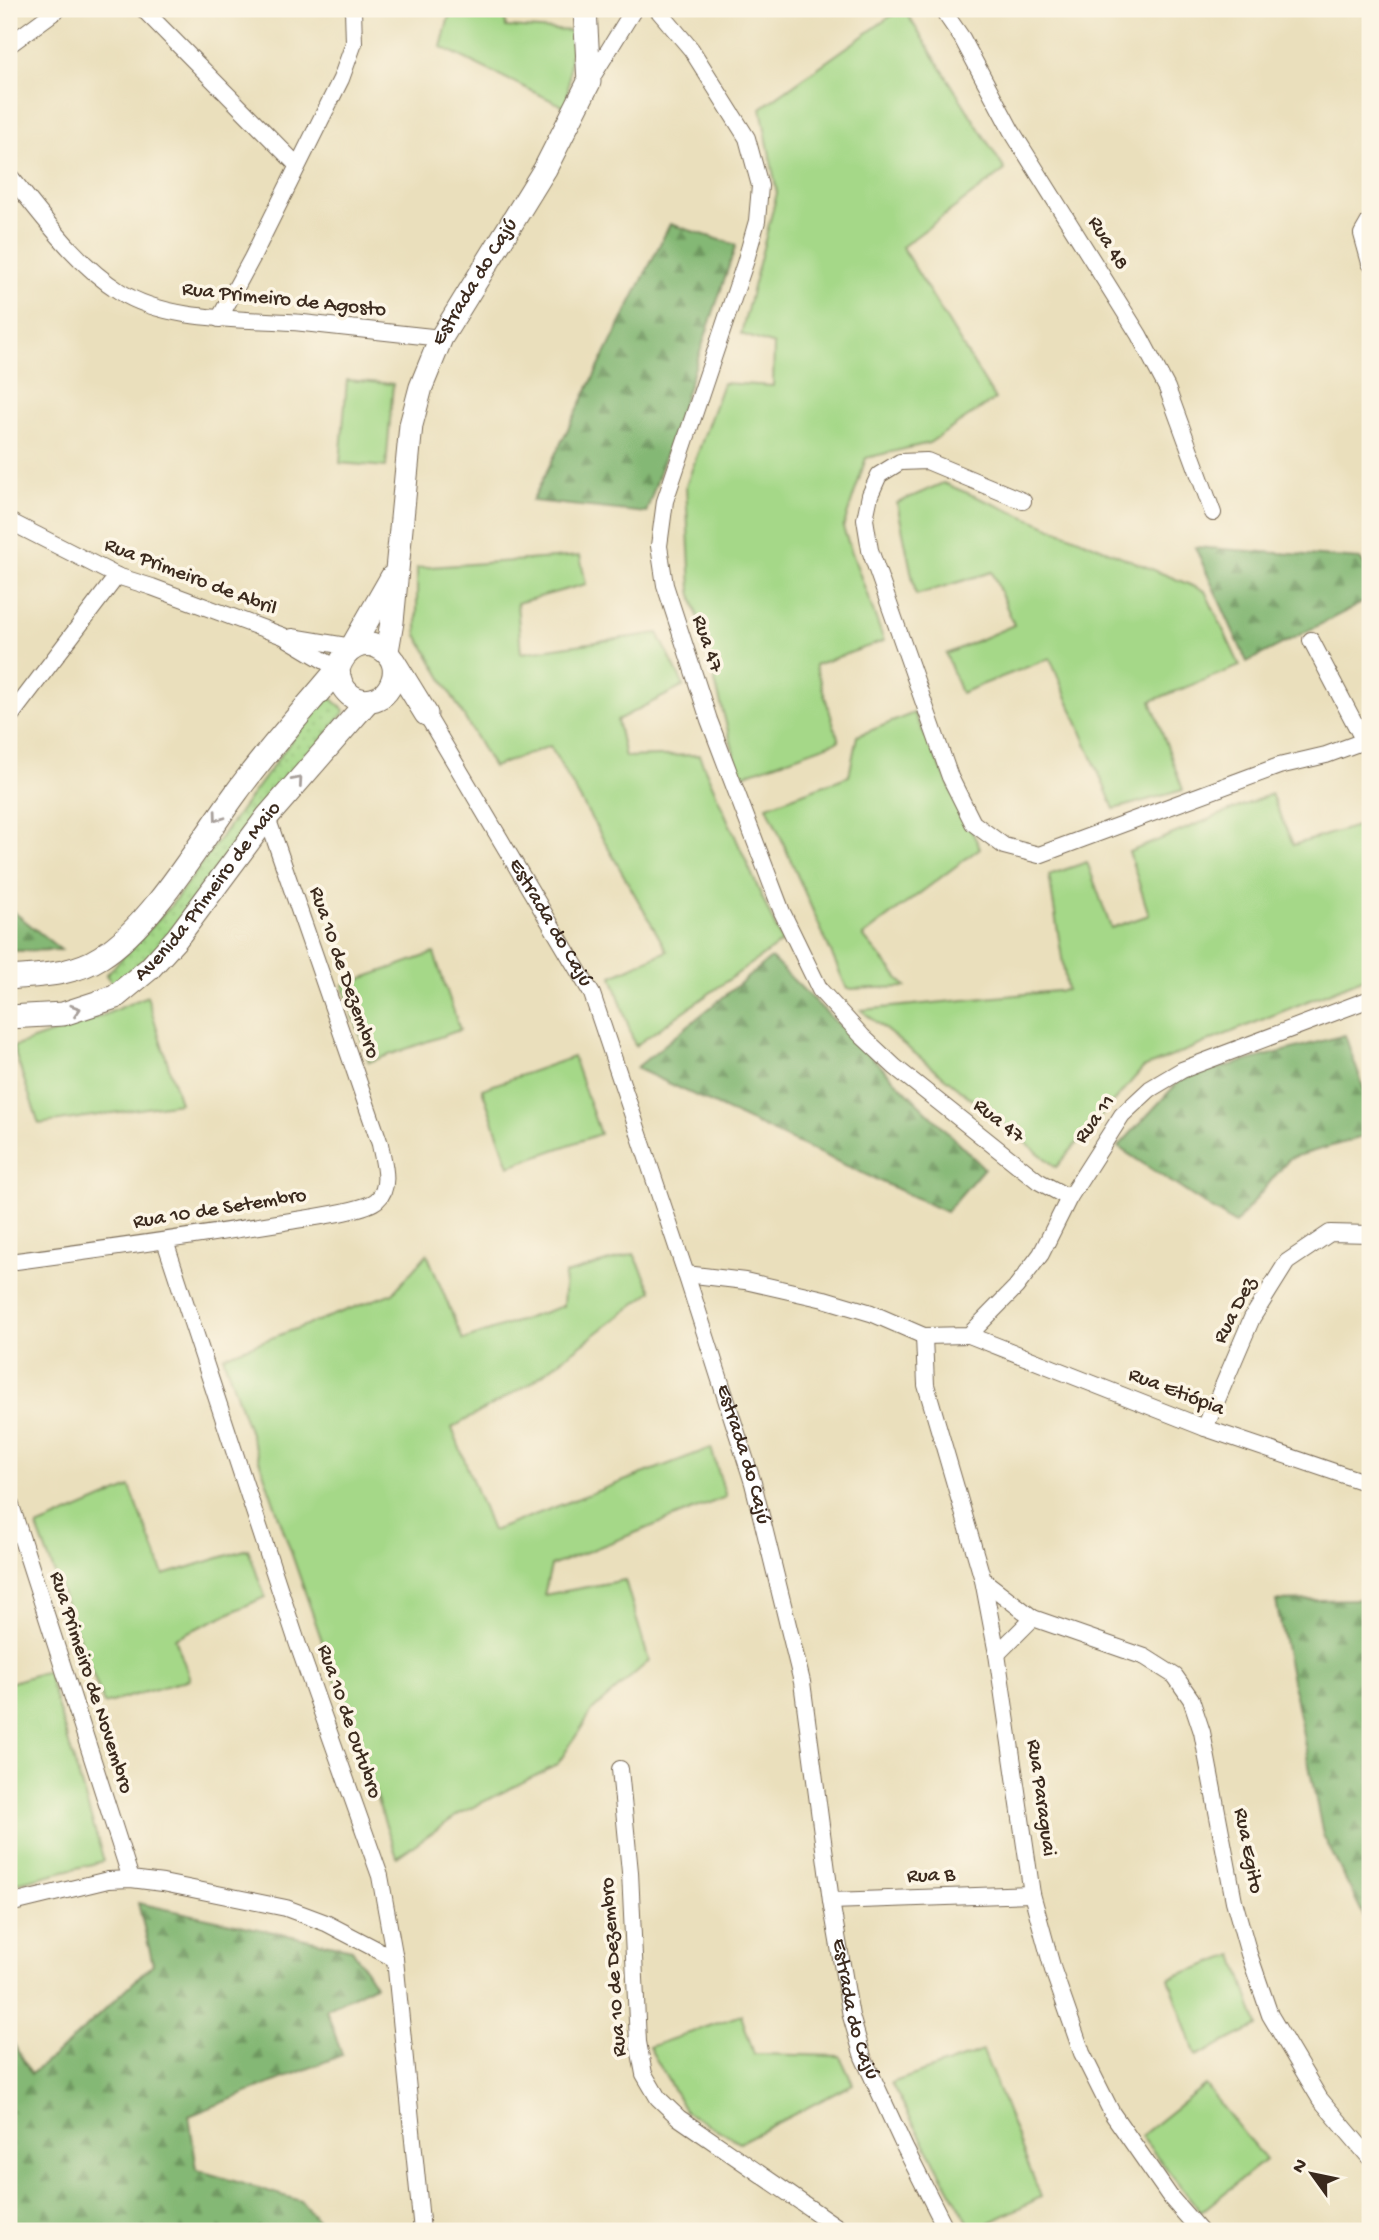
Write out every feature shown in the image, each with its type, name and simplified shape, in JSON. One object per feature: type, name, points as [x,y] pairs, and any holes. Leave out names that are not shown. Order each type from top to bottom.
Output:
[{"type":"main road","name":"Estrada do Cajú","points":[[377,697],[394,679],[390,657],[396,571],[411,425],[421,387],[441,338],[545,169],[589,82],[585,9]]},
{"type":"main road","name":"Estrada do Cajú","points":[[338,669],[342,656],[352,647],[396,571]]},
{"type":"main road","points":[[352,647],[370,643],[390,657]]},
{"type":"main road","name":"Estrada do Cajú","points":[[390,657],[426,714]]},
{"type":"main road","points":[[338,669],[342,688],[358,700],[377,697],[426,714]]},
{"type":"main road","name":"Avenida Primeiro de Maio","points":[[9,978],[61,974],[100,958],[126,938],[164,892],[238,789],[338,669]]},
{"type":"main road","name":"Avenida Primeiro de Maio","points":[[9,1017],[63,1014],[115,997],[149,969],[177,938],[267,817],[377,697]]},
{"type":"street","points":[[9,45],[58,9]]},
{"type":"street","points":[[143,9],[297,165]]},
{"type":"street","points":[[219,319],[341,79],[354,43],[354,9]]},
{"type":"street","points":[[589,82],[634,9]]},
{"type":"street","name":"Rua 47","points":[[657,9],[691,48],[747,138],[760,186],[757,221],[665,501],[659,546],[665,585],[709,720],[782,912],[820,990],[895,1067],[1038,1181],[1069,1198]]},
{"type":"street","name":"Rua 48","points":[[942,9],[962,38],[1011,130],[1139,335],[1167,388],[1213,513]]},
{"type":"street","name":"Rua Primeiro de Agosto","points":[[9,175],[89,267],[121,292],[159,308],[219,319],[300,323],[441,338]]},
{"type":"street","points":[[1366,227],[1370,263]]},
{"type":"street","points":[[1023,501],[927,461],[900,463],[879,475],[870,495],[865,519],[870,550],[950,777],[973,824],[1004,846],[1039,855],[1279,766],[1367,745],[1311,640]]},
{"type":"street","name":"Rua Primeiro de Abril","points":[[9,521],[117,576],[283,636],[338,669]]},
{"type":"street","points":[[9,718],[117,576]]},
{"type":"street","name":"Rua Primeiro de Abril","points":[[283,636],[352,647]]},
{"type":"street","name":"Estrada do Cajú","points":[[426,714],[592,994],[753,1483],[802,1682],[831,1901],[851,2015],[863,2057],[942,2229]]},
{"type":"street","name":"Rua 10 de Dezembro","points":[[267,817],[380,1144]]},
{"type":"street","name":"Rua 11","points":[[969,1335],[1016,1287],[1041,1254],[1069,1198],[1122,1115],[1150,1089],[1182,1070],[1370,999]]},
{"type":"street","name":"Rua 10 de Setembro","points":[[9,1262],[165,1241],[369,1205],[383,1192],[385,1182],[380,1144]]},
{"type":"street","name":"Rua Dez","points":[[1205,1428],[1252,1318],[1287,1262],[1330,1233],[1370,1234]]},
{"type":"street","name":"Rua 10 de Outubro","points":[[165,1241],[297,1642],[380,1876],[394,1959],[422,2231]]},
{"type":"street","points":[[686,1274],[745,1281],[871,1312],[924,1336],[969,1335]]},
{"type":"street","name":"Rua Etiópia","points":[[969,1335],[1205,1428],[1370,1484]]},
{"type":"street","name":"Rua Paraguai","points":[[924,1336],[926,1385],[983,1580],[998,1654],[1032,1894],[1053,1969],[1077,2041],[1112,2113],[1171,2198],[1200,2231]]},
{"type":"street","name":"Rua Primeiro de Novembro","points":[[9,1499],[131,1879]]},
{"type":"street","name":"Rua Egito","points":[[983,1580],[1033,1618],[1146,1657],[1175,1676],[1192,1699],[1202,1732],[1234,1901],[1270,2015],[1320,2099],[1370,2158]]},
{"type":"street","points":[[998,1654],[1033,1618]]},
{"type":"street","name":"Rua 10 de Dezembro","points":[[620,1769],[630,1872],[638,2042],[645,2074],[658,2098],[679,2118],[843,2231]]},
{"type":"street","points":[[9,1904],[108,1880],[131,1879],[163,1883],[286,1908],[326,1923],[394,1959]]},
{"type":"street","name":"Rua B","points":[[831,1901],[1032,1894]]},
{"type":"green space","points":[[451,9],[504,9],[506,27],[572,31],[567,108],[441,47]]},
{"type":"green space","points":[[904,9],[1005,170],[902,247],[995,399],[929,443],[866,458],[843,528],[884,641],[815,665],[839,741],[740,776],[691,591],[686,486],[723,383],[773,386],[774,345],[741,334],[777,193],[761,108]]},
{"type":"green space","points":[[670,224],[736,245],[646,513],[532,501]]},
{"type":"green space","points":[[347,380],[393,384],[386,467],[340,463]]},
{"type":"green space","points":[[943,483],[1205,591],[1240,666],[1151,701],[1183,790],[1114,809],[1050,658],[961,693],[946,654],[1014,625],[992,572],[916,595],[897,503]]},
{"type":"green space","points":[[1195,547],[1360,559],[1370,573],[1370,599],[1247,662]]},
{"type":"green space","points":[[580,556],[586,584],[517,603],[521,653],[658,633],[684,686],[617,720],[625,757],[699,755],[782,942],[635,1046],[612,976],[667,951],[550,746],[493,767],[417,635],[417,568]]},
{"type":"green space","points":[[326,693],[345,711],[163,947],[115,987],[106,975],[169,908]]},
{"type":"green space","points":[[914,713],[980,848],[863,936],[906,987],[847,989],[767,806],[849,776],[857,736]]},
{"type":"green space","points":[[1271,794],[1293,845],[1370,822],[1370,957],[1367,977],[1143,1068],[1056,1167],[861,1010],[1067,990],[1049,875],[1087,862],[1111,928],[1149,915],[1129,852]]},
{"type":"green space","points":[[9,908],[61,950],[9,951]]},
{"type":"green space","points":[[434,953],[460,1030],[369,1062],[343,985]]},
{"type":"green space","points":[[771,958],[984,1168],[946,1212],[636,1068]]},
{"type":"green space","points":[[147,996],[180,1103],[39,1124],[13,1047],[104,1015]]},
{"type":"green space","points":[[1345,1035],[1370,1107],[1370,1135],[1290,1158],[1235,1224],[1118,1147],[1182,1078]]},
{"type":"green space","points":[[573,1057],[600,1134],[509,1166],[482,1089]]},
{"type":"green space","points":[[427,1254],[463,1340],[563,1306],[565,1274],[634,1254],[652,1291],[531,1383],[452,1428],[492,1531],[711,1448],[726,1497],[551,1566],[544,1595],[625,1580],[649,1661],[593,1710],[557,1765],[459,1814],[397,1857],[223,1356],[393,1293]]},
{"type":"green space","points":[[130,1487],[164,1575],[248,1549],[265,1597],[175,1638],[190,1679],[104,1704],[37,1527]]},
{"type":"green space","points":[[1360,1599],[1370,1723],[1370,1928],[1323,1835],[1276,1601]]},
{"type":"green space","points":[[47,1671],[104,1861],[9,1885],[9,1683]]},
{"type":"green space","points":[[138,1903],[352,1949],[375,1985],[326,2009],[342,2055],[189,2116],[197,2170],[301,2201],[326,2231],[9,2231],[9,2036],[31,2074],[67,2045],[153,1964]]},
{"type":"green space","points":[[1234,1955],[1258,2026],[1196,2056],[1169,1978]]},
{"type":"green space","points":[[741,2015],[754,2054],[840,2056],[853,2084],[740,2142],[686,2112],[649,2047]]},
{"type":"green space","points":[[983,2051],[1041,2197],[973,2231],[891,2083]]},
{"type":"green space","points":[[1205,2085],[1265,2160],[1201,2212],[1141,2136]]}]
